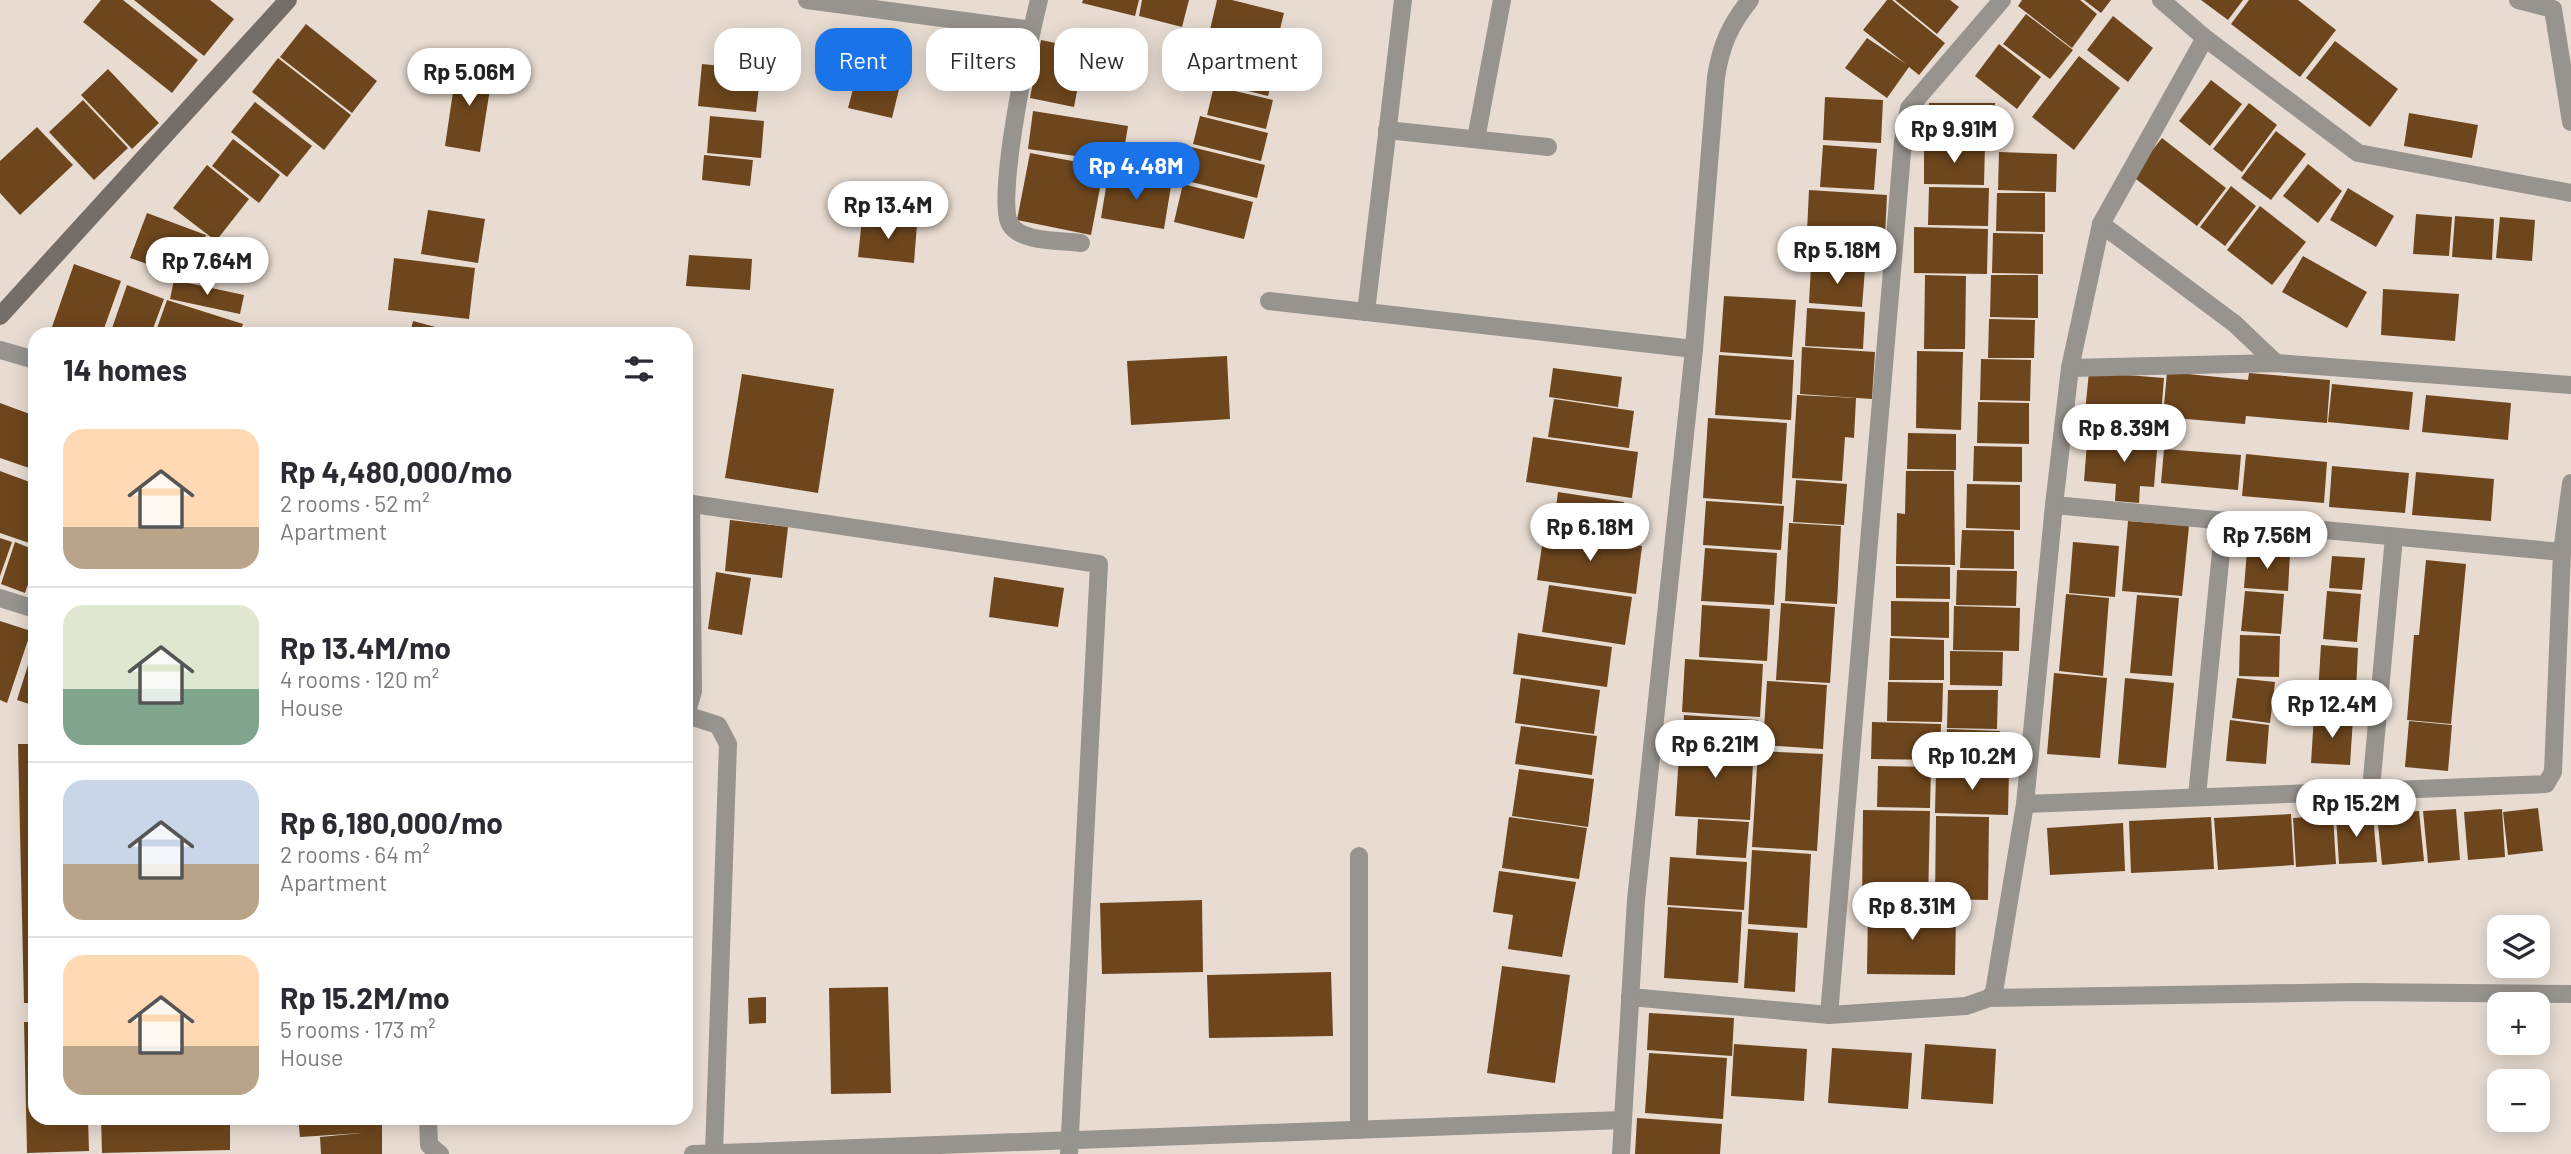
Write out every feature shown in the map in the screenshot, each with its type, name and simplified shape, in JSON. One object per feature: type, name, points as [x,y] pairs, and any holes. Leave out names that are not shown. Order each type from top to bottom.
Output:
[{"type":"street","points":[[0,316],[288,0]]},
{"type":"street","points":[[807,0],[1017,28]]},
{"type":"street","points":[[1032,28],[1039,0]]},
{"type":"street","points":[[1366,312],[1403,0]]},
{"type":"street","points":[[1476,139],[1502,0]]},
{"type":"street","points":[[1621,1154],[1636,900],[1694,349],[1721,46],[1732,23],[1750,0]]},
{"type":"street","points":[[1829,1015],[1903,141],[1909,108],[2002,0]]},
{"type":"street","points":[[2161,0],[2205,38],[2358,153],[2571,192]]},
{"type":"street","points":[[2518,0],[2553,9],[2571,122]]},
{"type":"street","points":[[1989,998],[1997,985],[2025,804],[2070,368],[2101,224],[2205,38]]},
{"type":"street","points":[[1021,91],[1006,181],[1007,216],[1010,226],[1024,235],[1081,243]]},
{"type":"street","points":[[1387,130],[1548,147]]},
{"type":"street","points":[[2101,224],[2235,324],[2276,363]]},
{"type":"street","points":[[1269,301],[1694,349]]},
{"type":"street","points":[[0,350],[28,358]]},
{"type":"street","points":[[2070,368],[2276,363],[2571,385]]},
{"type":"street","points":[[2025,804],[2371,789],[2538,786],[2550,781],[2553,772],[2562,552],[2571,483]]},
{"type":"street","points":[[693,505],[1099,564],[1070,1148]]},
{"type":"street","points":[[2054,505],[2562,552]]},
{"type":"street","points":[[2197,796],[2224,521]]},
{"type":"street","points":[[2371,789],[2395,537]]},
{"type":"street","points":[[0,598],[28,607]]},
{"type":"street","points":[[693,717],[718,725],[728,744],[714,1153]]},
{"type":"street","points":[[1359,856],[1359,1130]]},
{"type":"street","points":[[1630,997],[1829,1015],[1966,1006],[1989,998],[2357,992],[2571,994]]},
{"type":"street","points":[[693,1154],[1070,1148],[1359,1130],[1623,1120]]},
{"type":"street","points":[[428,1125],[429,1145],[440,1154]]},
{"type":"building","points":[[101,0],[123,0],[198,60],[172,93],[83,22]]},
{"type":"building","points":[[134,0],[210,0],[234,19],[204,56]]},
{"type":"building","points":[[1083,0],[1139,0],[1135,16],[1082,3]]},
{"type":"building","points":[[1142,0],[1189,0],[1182,27],[1139,16]]},
{"type":"building","points":[[1217,0],[1232,0],[1284,13],[1280,28],[1210,28]]},
{"type":"building","points":[[1887,0],[1892,0],[1945,43],[1919,75],[1909,67],[1887,98],[1845,68],[1867,38],[1906,64],[1863,30]]},
{"type":"building","points":[[1895,0],[1950,0],[1959,7],[1937,34]]},
{"type":"building","points":[[2022,0],[2080,0],[2097,14],[2072,48],[2018,6]]},
{"type":"building","points":[[2084,0],[2111,0],[2101,13]]},
{"type":"building","points":[[2201,0],[2243,0],[2228,20]]},
{"type":"building","points":[[2249,0],[2298,0],[2336,30],[2300,77],[2231,24]]},
{"type":"building","points":[[2026,14],[2073,50],[2050,79],[2003,44]]},
{"type":"building","points":[[2113,16],[2153,48],[2128,82],[2087,50]]},
{"type":"building","points":[[306,24],[377,81],[352,113],[280,57]]},
{"type":"building","points":[[1041,40],[1054,43],[1054,91],[1077,91],[1074,107],[1030,98],[1031,91],[1040,91]]},
{"type":"building","points":[[2335,41],[2398,89],[2370,127],[2306,78]]},
{"type":"building","points":[[1999,44],[2041,77],[2017,109],[1975,76]]},
{"type":"building","points":[[2079,56],[2120,88],[2074,150],[2032,117]]},
{"type":"building","points":[[278,58],[351,115],[324,150],[252,92]]},
{"type":"building","points":[[702,64],[714,65],[714,91],[758,91],[756,112],[698,106]]},
{"type":"building","points":[[457,65],[493,70],[480,152],[445,146]]},
{"type":"building","points":[[108,69],[159,123],[132,149],[81,95]]},
{"type":"building","points":[[2211,80],[2242,104],[2210,146],[2179,121]]},
{"type":"building","points":[[852,91],[899,91],[892,118],[848,108]]},
{"type":"building","points":[[1213,91],[1235,91],[1273,100],[1266,129],[1207,115]]},
{"type":"building","points":[[1248,91],[1269,91],[1268,96]]},
{"type":"building","points":[[1825,97],[1883,100],[1881,143],[1823,140]]},
{"type":"building","points":[[83,100],[128,148],[94,180],[49,132]]},
{"type":"building","points":[[255,102],[312,146],[287,177],[231,132]]},
{"type":"building","points":[[1929,103],[1995,103],[1994,144],[1928,142]]},
{"type":"building","points":[[2249,103],[2277,125],[2242,172],[2213,149]]},
{"type":"building","points":[[1033,111],[1128,126],[1122,163],[1028,149]]},
{"type":"building","points":[[2409,113],[2478,125],[2472,158],[2404,146]]},
{"type":"building","points":[[710,116],[764,121],[761,158],[707,153]]},
{"type":"building","points":[[1200,116],[1268,133],[1261,161],[1193,144]]},
{"type":"building","points":[[37,127],[73,165],[20,215],[0,193],[0,161]]},
{"type":"building","points":[[2276,131],[2306,154],[2271,200],[2241,178]]},
{"type":"building","points":[[2162,138],[2226,188],[2197,226],[2132,176]]},
{"type":"building","points":[[233,139],[280,175],[259,203],[212,166]]},
{"type":"building","points":[[1183,145],[1265,165],[1257,198],[1175,178]]},
{"type":"building","points":[[1823,145],[1877,149],[1874,190],[1820,187]]},
{"type":"building","points":[[1924,145],[1985,145],[1984,185],[1924,184]]},
{"type":"building","points":[[1999,152],[2057,154],[2056,192],[1998,190]]},
{"type":"building","points":[[1030,153],[1104,167],[1091,235],[1017,220]]},
{"type":"building","points":[[704,155],[753,160],[750,186],[702,180]]},
{"type":"building","points":[[2308,164],[2342,191],[2318,223],[2283,196]]},
{"type":"building","points":[[207,165],[249,199],[216,241],[173,208]]},
{"type":"building","points":[[1108,175],[1171,186],[1164,229],[1101,218]]},
{"type":"building","points":[[1183,184],[1253,202],[1244,239],[1174,222]]},
{"type":"building","points":[[2231,186],[2256,206],[2225,246],[2200,227]]},
{"type":"building","points":[[1929,187],[1989,188],[1988,226],[1928,225]]},
{"type":"building","points":[[2348,188],[2394,216],[2376,247],[2330,220]]},
{"type":"building","points":[[1809,190],[1887,195],[1885,236],[1807,231]]},
{"type":"building","points":[[1997,193],[2045,193],[2045,232],[1996,231]]},
{"type":"building","points":[[2260,206],[2306,242],[2272,285],[2227,250]]},
{"type":"building","points":[[428,210],[485,219],[478,263],[421,254]]},
{"type":"building","points":[[147,213],[206,235],[190,279],[130,258]]},
{"type":"building","points":[[2416,214],[2452,217],[2449,256],[2413,254]]},
{"type":"building","points":[[2455,216],[2494,219],[2492,260],[2452,257]]},
{"type":"building","points":[[2500,217],[2535,220],[2532,261],[2496,258]]},
{"type":"building","points":[[862,219],[917,224],[914,263],[858,257]]},
{"type":"building","points":[[1914,227],[1988,229],[1987,274],[1914,273]]},
{"type":"building","points":[[1993,233],[2043,234],[2043,274],[1992,273]]},
{"type":"building","points":[[1810,235],[1870,239],[1868,267],[1808,264]]},
{"type":"building","points":[[689,255],[752,259],[750,290],[686,286]]},
{"type":"building","points":[[2303,256],[2367,292],[2347,328],[2282,292]]},
{"type":"building","points":[[394,258],[475,268],[469,319],[388,310]]},
{"type":"building","points":[[74,264],[121,281],[105,327],[52,327]]},
{"type":"building","points":[[1811,266],[1865,269],[1862,307],[1809,303]]},
{"type":"building","points":[[1925,275],[1966,276],[1965,349],[1924,349]]},
{"type":"building","points":[[1991,275],[2038,275],[2038,318],[1990,317]]},
{"type":"building","points":[[174,280],[244,295],[240,314],[170,299]]},
{"type":"building","points":[[127,285],[164,299],[154,327],[112,327]]},
{"type":"building","points":[[2383,289],[2459,294],[2455,341],[2381,335]]},
{"type":"building","points":[[1724,296],[1796,300],[1792,357],[1720,352]]},
{"type":"building","points":[[167,300],[243,324],[242,327],[157,327]]},
{"type":"building","points":[[1807,308],[1865,312],[1863,349],[1805,346]]},
{"type":"building","points":[[1989,319],[2035,320],[2034,358],[1988,358]]},
{"type":"building","points":[[413,321],[436,327],[412,327]]},
{"type":"building","points":[[1802,347],[1875,352],[1872,399],[1800,394]]},
{"type":"building","points":[[1917,351],[1963,352],[1961,430],[1916,428]]},
{"type":"building","points":[[1719,355],[1794,360],[1791,420],[1715,415]]},
{"type":"building","points":[[1227,356],[1230,419],[1131,425],[1127,361]]},
{"type":"building","points":[[1981,359],[2031,360],[2030,401],[1980,400]]},
{"type":"building","points":[[1553,368],[1622,377],[1618,407],[1549,397]]},
{"type":"building","points":[[2089,372],[2164,378],[2160,429],[2084,422]]},
{"type":"building","points":[[2167,372],[2248,380],[2249,373],[2330,380],[2327,423],[2246,416],[2245,424],[2163,417]]},
{"type":"building","points":[[742,374],[834,389],[818,493],[725,478]]},
{"type":"building","points":[[2332,384],[2413,392],[2409,430],[2328,422]]},
{"type":"building","points":[[1797,395],[1856,398],[1854,438],[1845,437],[1842,481],[1792,478]]},
{"type":"building","points":[[2426,395],[2511,403],[2508,440],[2422,432]]},
{"type":"building","points":[[1554,399],[1634,411],[1629,448],[1548,437]]},
{"type":"building","points":[[1978,402],[2029,403],[2029,444],[1977,443]]},
{"type":"building","points":[[0,403],[28,413],[28,468],[0,458]]},
{"type":"building","points":[[1708,418],[1787,423],[1782,504],[1703,498]]},
{"type":"building","points":[[2120,428],[2154,431],[2152,449],[2157,450],[2154,487],[2140,486],[2139,503],[2115,501],[2116,484],[2084,481],[2087,443],[2118,446]]},
{"type":"building","points":[[1908,433],[1956,434],[1956,470],[1907,469]]},
{"type":"building","points":[[1533,437],[1638,452],[1632,498],[1526,482]]},
{"type":"building","points":[[1974,446],[2022,447],[2022,482],[1973,481]]},
{"type":"building","points":[[2164,449],[2241,455],[2238,490],[2161,483]]},
{"type":"building","points":[[2246,454],[2327,462],[2324,503],[2242,496]]},
{"type":"building","points":[[2332,466],[2409,473],[2405,513],[2329,507]]},
{"type":"building","points":[[0,471],[28,481],[28,543],[0,533]]},
{"type":"building","points":[[1906,471],[1954,471],[1955,565],[1896,564],[1897,513],[1905,514]]},
{"type":"building","points":[[2416,472],[2494,479],[2491,521],[2412,515]]},
{"type":"building","points":[[1796,480],[1847,484],[1844,525],[1793,522]]},
{"type":"building","points":[[1967,484],[2020,485],[2020,530],[1966,528]]},
{"type":"building","points":[[1558,492],[1624,502],[1618,541],[1553,531]]},
{"type":"building","points":[[1706,501],[1784,506],[1781,550],[1703,545]]},
{"type":"building","points":[[730,520],[788,527],[782,578],[725,571]]},
{"type":"building","points":[[2128,521],[2189,526],[2182,596],[2122,591]]},
{"type":"building","points":[[1789,523],[1841,526],[1837,604],[1785,601]]},
{"type":"building","points":[[1962,530],[2014,531],[2014,569],[1960,568]]},
{"type":"building","points":[[1544,532],[1642,546],[1636,594],[1537,580]]},
{"type":"building","points":[[0,538],[12,542],[0,576]]},
{"type":"building","points":[[15,542],[28,547],[28,584],[25,593],[1,584]]},
{"type":"building","points":[[2073,542],[2119,546],[2115,597],[2069,593]]},
{"type":"building","points":[[1705,548],[1777,553],[1774,605],[1701,601]]},
{"type":"building","points":[[2247,551],[2290,554],[2288,591],[2244,588]]},
{"type":"building","points":[[2332,556],[2365,558],[2362,590],[2329,588]]},
{"type":"building","points":[[2426,560],[2466,564],[2451,724],[2407,720],[2414,635],[2419,635]]},
{"type":"building","points":[[1896,566],[1950,567],[1950,599],[1896,598]]},
{"type":"building","points":[[1957,570],[2017,571],[2016,606],[1956,605]]},
{"type":"building","points":[[716,572],[751,578],[742,635],[708,629]]},
{"type":"building","points":[[994,577],[1064,588],[1058,627],[989,617]]},
{"type":"building","points":[[1549,585],[1632,597],[1625,645],[1542,632]]},
{"type":"building","points":[[2245,591],[2284,594],[2281,634],[2241,631]]},
{"type":"building","points":[[2327,591],[2361,594],[2357,642],[2323,639]]},
{"type":"building","points":[[2066,594],[2109,598],[2103,676],[2059,671]]},
{"type":"building","points":[[2137,595],[2179,598],[2172,676],[2130,673]]},
{"type":"building","points":[[1891,601],[1949,602],[1949,638],[1891,636]]},
{"type":"building","points":[[1781,603],[1835,607],[1830,683],[1776,680]]},
{"type":"building","points":[[1702,605],[1770,609],[1767,661],[1699,657]]},
{"type":"building","points":[[1954,606],[2020,608],[2019,651],[1953,650]]},
{"type":"building","points":[[0,621],[28,630],[28,640],[7,703],[0,700]]},
{"type":"building","points":[[1518,633],[1612,647],[1607,687],[1513,674]]},
{"type":"building","points":[[2240,635],[2280,636],[2279,677],[2239,676]]},
{"type":"building","points":[[1890,638],[1944,640],[1944,680],[1889,680]]},
{"type":"building","points":[[2321,645],[2358,648],[2355,713],[2317,711]]},
{"type":"building","points":[[1950,651],[2003,652],[2002,686],[1950,685]]},
{"type":"building","points":[[1685,659],[1763,664],[1760,717],[1682,712]]},
{"type":"building","points":[[28,665],[28,704],[17,700]]},
{"type":"building","points":[[2054,673],[2107,678],[2100,758],[2047,754]]},
{"type":"building","points":[[1521,678],[1600,690],[1594,734],[1515,723]]},
{"type":"building","points":[[2125,678],[2174,683],[2166,768],[2118,764]]},
{"type":"building","points":[[2237,678],[2275,682],[2270,723],[2232,718]]},
{"type":"building","points":[[1767,681],[1827,685],[1823,749],[1763,745]]},
{"type":"building","points":[[1888,682],[1943,683],[1942,722],[1887,721]]},
{"type":"building","points":[[1948,690],[1998,690],[1997,729],[1947,728]]},
{"type":"building","points":[[1684,715],[1758,720],[1757,742],[1683,738]]},
{"type":"building","points":[[2314,715],[2353,718],[2350,765],[2311,763]]},
{"type":"building","points":[[2230,720],[2269,725],[2266,764],[2226,761]]},
{"type":"building","points":[[2409,721],[2452,725],[2448,771],[2405,767]]},
{"type":"building","points":[[1872,722],[1941,724],[1940,760],[1871,759]]},
{"type":"building","points":[[1521,726],[1597,736],[1592,775],[1515,764]]},
{"type":"building","points":[[1947,729],[2000,731],[2000,765],[1946,764]]},
{"type":"building","points":[[1680,740],[1754,744],[1750,820],[1675,816]]},
{"type":"building","points":[[18,744],[28,744],[28,1003],[24,1003]]},
{"type":"building","points":[[1758,751],[1823,754],[1817,851],[1752,847]]},
{"type":"building","points":[[1878,766],[1931,767],[1930,808],[1877,807]]},
{"type":"building","points":[[1519,769],[1594,779],[1588,827],[1512,816]]},
{"type":"building","points":[[1936,770],[2009,771],[2008,815],[1935,813]]},
{"type":"building","points":[[2538,808],[2543,851],[2508,855],[2503,812]]},
{"type":"building","points":[[2456,809],[2460,860],[2428,863],[2423,811]]},
{"type":"building","points":[[2502,809],[2505,857],[2468,860],[2464,812]]},
{"type":"building","points":[[1863,810],[1930,811],[1928,904],[1862,903]]},
{"type":"building","points":[[2419,811],[2424,861],[2382,865],[2377,814]]},
{"type":"building","points":[[2291,814],[2294,865],[2218,870],[2214,818]]},
{"type":"building","points":[[2373,814],[2377,862],[2339,864],[2336,816]]},
{"type":"building","points":[[2333,815],[2336,864],[2296,867],[2293,818]]},
{"type":"building","points":[[1936,816],[1989,817],[1988,900],[1935,899]]},
{"type":"building","points":[[1509,817],[1587,828],[1579,879],[1502,868]]},
{"type":"building","points":[[2211,817],[2214,869],[2131,873],[2129,821]]},
{"type":"building","points":[[1698,819],[1749,822],[1746,858],[1696,855]]},
{"type":"building","points":[[2123,823],[2125,871],[2050,875],[2047,828]]},
{"type":"building","points":[[1752,850],[1811,854],[1807,928],[1748,924]]},
{"type":"building","points":[[1670,857],[1747,862],[1744,910],[1667,905]]},
{"type":"building","points":[[1499,871],[1576,882],[1562,957],[1508,949],[1513,915],[1493,912]]},
{"type":"building","points":[[1202,900],[1203,972],[1102,974],[1100,903]]},
{"type":"building","points":[[1668,907],[1742,912],[1738,983],[1664,978]]},
{"type":"building","points":[[1868,909],[1956,910],[1955,975],[1867,974]]},
{"type":"building","points":[[1748,929],[1798,933],[1795,992],[1744,988]]},
{"type":"building","points":[[1502,966],[1570,975],[1555,1083],[1487,1073]]},
{"type":"building","points":[[1331,972],[1333,1036],[1209,1038],[1207,975]]},
{"type":"building","points":[[888,987],[891,1093],[831,1094],[829,988]]},
{"type":"building","points":[[766,997],[766,1023],[749,1024],[748,998]]},
{"type":"building","points":[[1649,1013],[1734,1018],[1732,1056],[1647,1050]]},
{"type":"building","points":[[24,1022],[28,1022],[28,1125],[88,1125],[89,1151],[27,1153]]},
{"type":"building","points":[[1734,1044],[1807,1049],[1804,1101],[1731,1096]]},
{"type":"building","points":[[1925,1044],[1996,1049],[1993,1104],[1921,1099]]},
{"type":"building","points":[[1832,1048],[1912,1053],[1908,1109],[1828,1103]]},
{"type":"building","points":[[1649,1053],[1727,1058],[1723,1119],[1645,1113]]},
{"type":"building","points":[[1637,1118],[1722,1124],[1720,1154],[1635,1154]]},
{"type":"building","points":[[101,1125],[230,1125],[230,1150],[102,1153]]},
{"type":"building","points":[[299,1125],[382,1125],[382,1154],[321,1154],[320,1137],[362,1133],[300,1137]]}]
